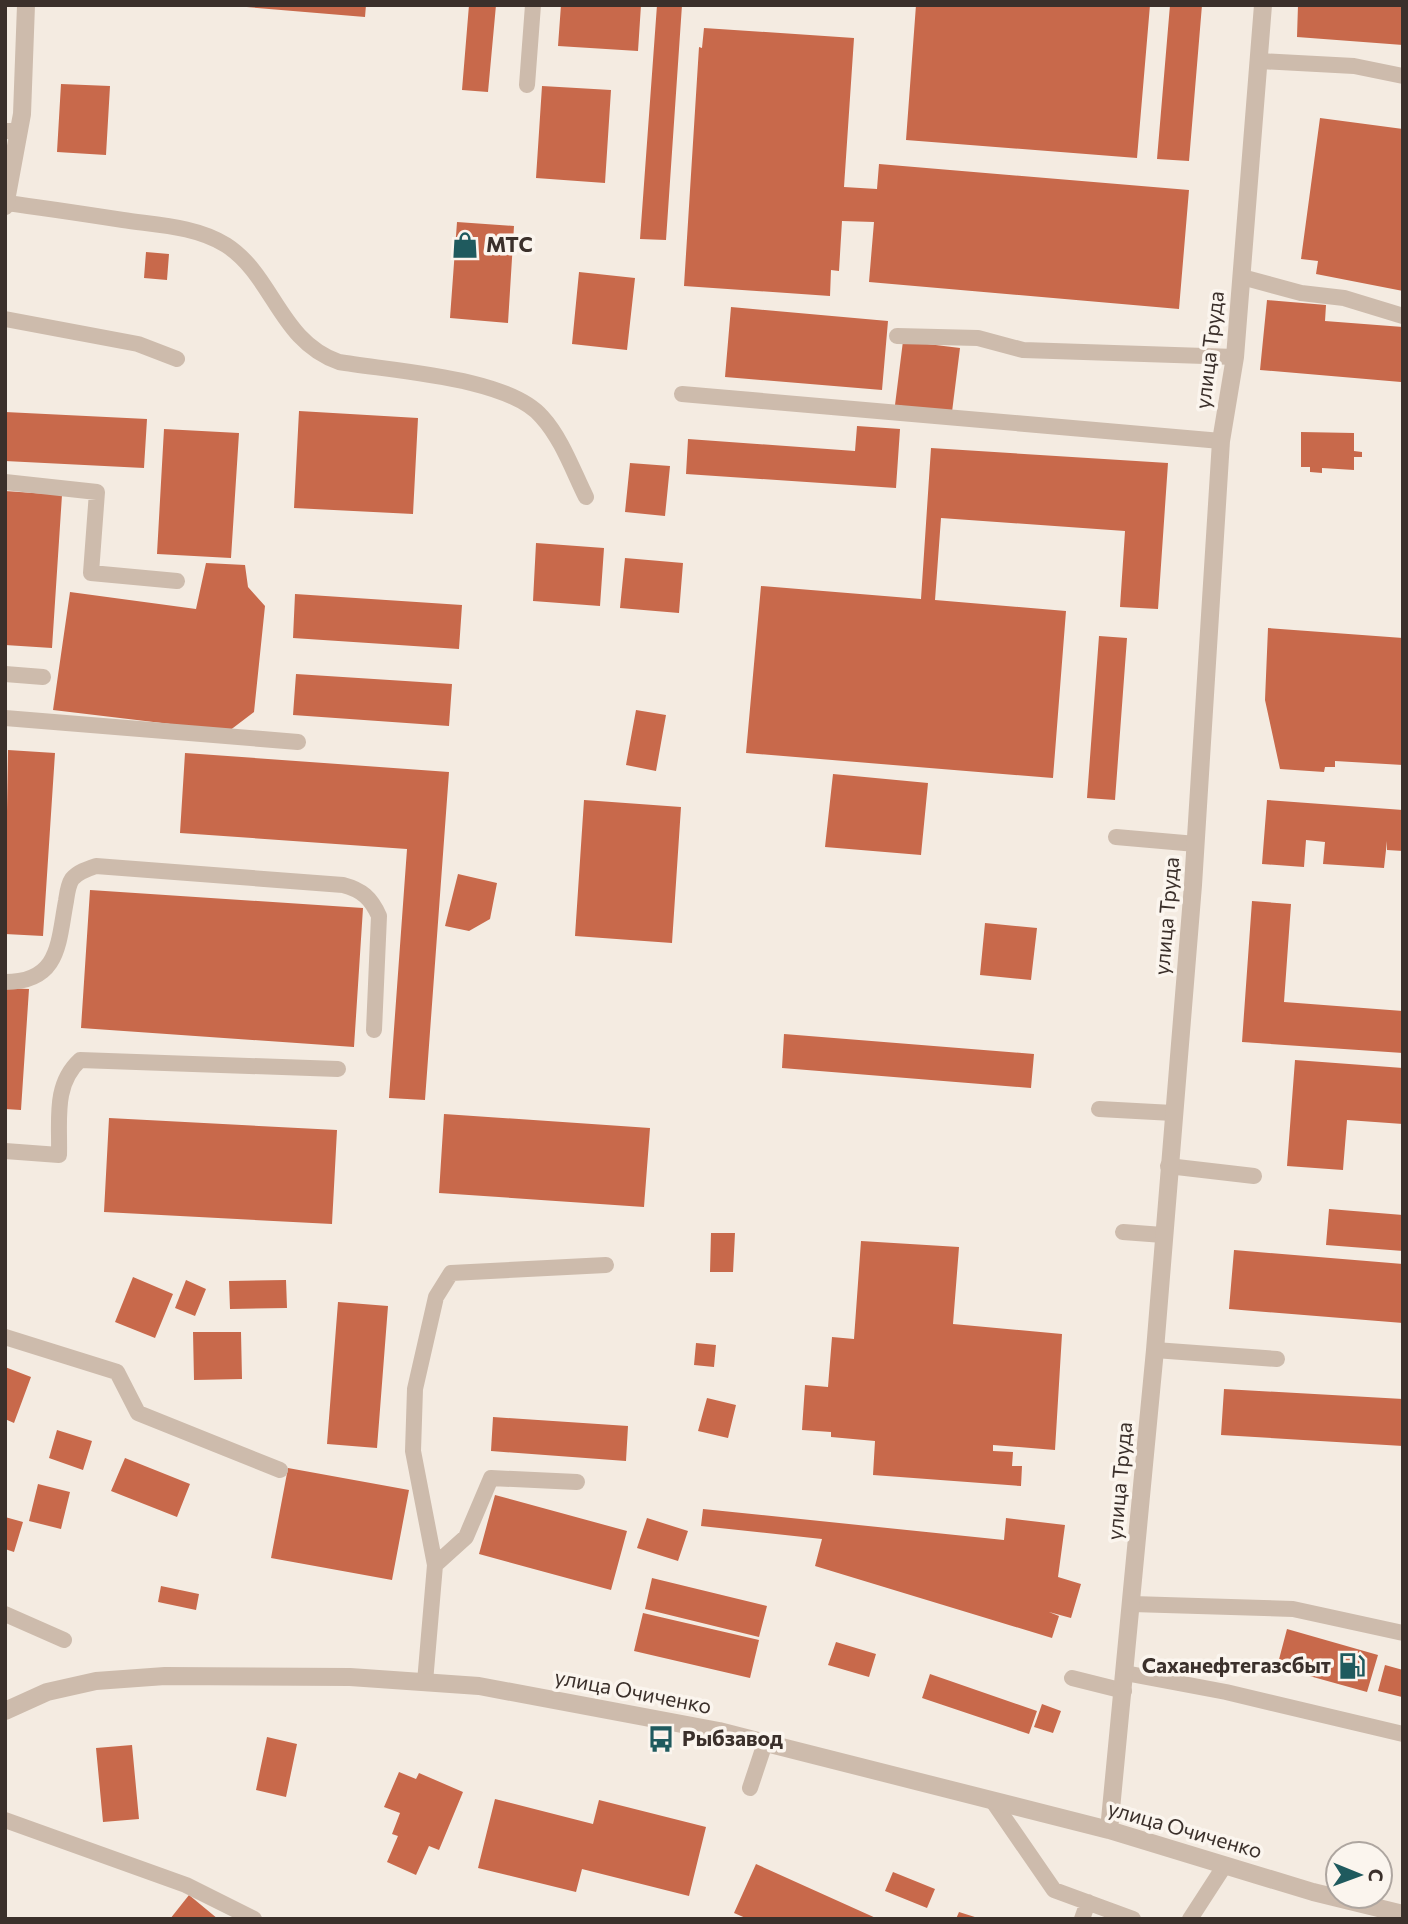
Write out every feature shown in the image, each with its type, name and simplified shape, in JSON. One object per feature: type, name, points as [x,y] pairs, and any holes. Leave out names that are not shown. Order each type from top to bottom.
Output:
[{"type":"street","points":[[6,204],[26,5]]},
{"type":"street","name":"улица Труда","points":[[1109,1830],[1155,1350],[1196,844],[1221,441],[1235,357],[1260,61],[1262,5]]},
{"type":"street","name":"улица Очиченко","points":[[5,1711],[47,1692],[96,1681],[265,1676],[479,1686],[587,1704],[765,1743],[1109,1830],[1403,1914]]},
{"type":"lane","points":[[527,85],[533,5]]},
{"type":"lane","points":[[1260,61],[1354,66],[1403,76]]},
{"type":"lane","points":[[6,204],[195,232],[226,246],[249,267],[292,328],[319,355],[339,362],[498,389],[526,402],[542,417],[555,435],[586,497]]},
{"type":"lane","points":[[1242,277],[1301,293],[1344,298],[1403,316]]},
{"type":"lane","points":[[5,319],[138,344],[177,359]]},
{"type":"lane","points":[[897,336],[978,338],[1023,350],[1235,357]]},
{"type":"lane","points":[[682,394],[1221,441]]},
{"type":"lane","points":[[5,482],[97,492],[91,573],[177,581]]},
{"type":"lane","points":[[5,674],[43,677]]},
{"type":"lane","points":[[5,718],[298,742]]},
{"type":"lane","points":[[1116,837],[1196,844]]},
{"type":"lane","points":[[5,982],[29,979],[48,967],[57,953],[71,881],[82,871],[96,866],[343,885],[358,889],[372,901],[379,916],[374,1030]]},
{"type":"lane","points":[[5,1151],[59,1155],[61,1088],[67,1072],[80,1060],[338,1069]]},
{"type":"lane","points":[[1099,1109],[1173,1113]]},
{"type":"lane","points":[[1168,1167],[1254,1175]]},
{"type":"lane","points":[[1123,1232],[1163,1235]]},
{"type":"lane","points":[[425,1682],[435,1565],[414,1451],[415,1388],[436,1297],[451,1273],[606,1265]]},
{"type":"lane","points":[[5,1337],[117,1372],[138,1413],[280,1470]]},
{"type":"lane","points":[[1155,1350],[1277,1359]]},
{"type":"lane","points":[[435,1565],[467,1537],[491,1478],[577,1482]]},
{"type":"lane","points":[[1132,1604],[1293,1609],[1403,1633]]},
{"type":"lane","points":[[5,1614],[64,1640]]},
{"type":"lane","points":[[1125,1673],[1226,1692],[1403,1734]]},
{"type":"lane","points":[[1072,1678],[1124,1691]]},
{"type":"lane","points":[[750,1788],[765,1743]]},
{"type":"lane","points":[[994,1803],[1054,1890],[1133,1919]]},
{"type":"lane","points":[[5,1820],[177,1881],[254,1919]]},
{"type":"lane","points":[[1190,1919],[1225,1865]]},
{"type":"lane","points":[[1082,1919],[1088,1902]]},
{"type":"building","points":[[222,5],[366,5],[365,17]]},
{"type":"building","points":[[469,5],[496,5],[488,92],[462,90]]},
{"type":"building","points":[[561,5],[641,5],[638,51],[558,46]]},
{"type":"building","points":[[657,5],[682,5],[666,240],[640,239]]},
{"type":"building","points":[[916,5],[1150,5],[1137,158],[906,140]]},
{"type":"building","points":[[1170,5],[1202,5],[1189,161],[1157,159]]},
{"type":"building","points":[[1298,5],[1403,5],[1403,45],[1297,37]]},
{"type":"building","points":[[704,28],[854,38],[844,187],[877,189],[879,164],[1189,190],[1179,309],[869,282],[874,222],[842,221],[839,271],[831,270],[830,296],[684,286],[699,47],[702,48]]},
{"type":"building","points":[[61,84],[110,86],[106,155],[57,152]]},
{"type":"building","points":[[542,86],[611,90],[605,183],[536,178]]},
{"type":"building","points":[[1320,118],[1403,129],[1403,291],[1316,274],[1318,261],[1301,259]]},
{"type":"building","points":[[457,222],[514,226],[508,323],[450,318]]},
{"type":"building","points":[[146,252],[169,254],[167,280],[144,278]]},
{"type":"building","points":[[579,272],[635,278],[627,350],[572,344]]},
{"type":"building","points":[[1267,300],[1326,305],[1325,321],[1403,327],[1401,382],[1260,370]]},
{"type":"building","points":[[731,307],[888,321],[882,390],[725,377]]},
{"type":"building","points":[[903,341],[960,348],[952,412],[895,405]]},
{"type":"building","points":[[299,411],[418,418],[413,514],[294,508]]},
{"type":"building","points":[[5,412],[147,419],[144,468],[5,461]]},
{"type":"building","points":[[857,426],[900,429],[896,488],[686,474],[688,439],[855,451]]},
{"type":"building","points":[[164,429],[239,433],[231,558],[157,554]]},
{"type":"building","points":[[1301,432],[1354,433],[1354,451],[1362,452],[1362,457],[1354,457],[1354,470],[1322,468],[1322,473],[1310,472],[1310,467],[1301,467]]},
{"type":"building","points":[[931,448],[1168,463],[1158,609],[1120,607],[1125,531],[941,518],[935,600],[1066,611],[1053,778],[746,753],[761,586],[921,599]]},
{"type":"building","points":[[630,463],[670,466],[665,516],[625,512]]},
{"type":"building","points":[[5,491],[62,495],[52,648],[5,645]]},
{"type":"building","points":[[536,543],[604,548],[600,606],[533,601]]},
{"type":"building","points":[[625,558],[683,563],[679,613],[620,608]]},
{"type":"building","points":[[206,563],[245,565],[248,587],[265,606],[254,712],[229,731],[53,710],[70,592],[196,609]]},
{"type":"building","points":[[295,594],[462,605],[459,649],[293,638]]},
{"type":"building","points":[[1268,628],[1403,638],[1403,765],[1335,761],[1335,767],[1325,767],[1324,772],[1280,769],[1265,700]]},
{"type":"building","points":[[1099,636],[1127,638],[1115,800],[1087,798]]},
{"type":"building","points":[[296,674],[452,684],[449,726],[293,715]]},
{"type":"building","points":[[636,710],[666,715],[656,771],[626,765]]},
{"type":"building","points":[[8,750],[55,753],[43,936],[5,934]]},
{"type":"building","points":[[185,753],[449,772],[425,1100],[389,1098],[407,849],[180,833]]},
{"type":"building","points":[[833,774],[928,783],[921,855],[825,847]]},
{"type":"building","points":[[584,800],[681,807],[672,943],[575,936]]},
{"type":"building","points":[[1267,800],[1403,810],[1403,851],[1387,850],[1387,841],[1384,868],[1323,864],[1325,842],[1306,840],[1304,867],[1262,864]]},
{"type":"building","points":[[458,874],[497,883],[490,919],[469,931],[445,926]]},
{"type":"building","points":[[90,890],[363,908],[354,1047],[81,1028]]},
{"type":"building","points":[[1252,901],[1291,904],[1284,1002],[1403,1011],[1403,1053],[1242,1042]]},
{"type":"building","points":[[985,923],[1037,928],[1031,980],[980,975]]},
{"type":"building","points":[[5,988],[29,989],[21,1110],[5,1109]]},
{"type":"building","points":[[784,1034],[1034,1054],[1031,1088],[782,1068]]},
{"type":"building","points":[[1295,1060],[1403,1068],[1403,1124],[1347,1120],[1343,1170],[1287,1166]]},
{"type":"building","points":[[444,1114],[650,1128],[644,1207],[439,1193]]},
{"type":"building","points":[[109,1118],[337,1130],[332,1224],[104,1212]]},
{"type":"building","points":[[1329,1209],[1403,1215],[1403,1251],[1326,1245]]},
{"type":"building","points":[[711,1233],[735,1233],[733,1272],[710,1272]]},
{"type":"building","points":[[861,1241],[959,1247],[953,1324],[1062,1334],[1055,1450],[993,1445],[993,1451],[1013,1452],[1012,1466],[1022,1466],[1021,1486],[873,1475],[875,1441],[831,1437],[831,1432],[802,1430],[805,1385],[828,1387],[832,1337],[854,1339]]},
{"type":"building","points":[[1234,1250],[1403,1264],[1403,1323],[1229,1309]]},
{"type":"building","points":[[133,1277],[173,1294],[155,1338],[115,1322]]},
{"type":"building","points":[[186,1280],[206,1289],[195,1316],[175,1308]]},
{"type":"building","points":[[286,1280],[287,1308],[230,1309],[229,1281]]},
{"type":"building","points":[[338,1302],[388,1306],[377,1448],[327,1444]]},
{"type":"building","points":[[193,1332],[241,1332],[242,1379],[194,1380]]},
{"type":"building","points":[[696,1343],[716,1345],[714,1367],[694,1365]]},
{"type":"building","points":[[5,1367],[31,1377],[14,1423],[5,1419]]},
{"type":"building","points":[[1224,1389],[1403,1399],[1403,1446],[1221,1435]]},
{"type":"building","points":[[707,1398],[736,1405],[728,1438],[698,1431]]},
{"type":"building","points":[[493,1417],[628,1426],[626,1461],[491,1451]]},
{"type":"building","points":[[57,1430],[92,1441],[83,1470],[49,1458]]},
{"type":"building","points":[[125,1458],[190,1484],[177,1517],[111,1491]]},
{"type":"building","points":[[288,1468],[409,1490],[392,1580],[271,1558]]},
{"type":"building","points":[[38,1484],[70,1492],[61,1529],[29,1521]]},
{"type":"building","points":[[495,1495],[627,1531],[611,1590],[479,1554]]},
{"type":"building","points":[[703,1509],[1004,1540],[1006,1518],[1065,1525],[1058,1577],[1081,1584],[1071,1618],[1049,1612],[1059,1616],[1052,1638],[815,1566],[822,1539],[701,1526]]},
{"type":"building","points":[[5,1517],[23,1522],[14,1552],[5,1549]]},
{"type":"building","points":[[647,1518],[688,1531],[678,1561],[637,1548]]},
{"type":"building","points":[[652,1578],[767,1606],[759,1637],[645,1609]]},
{"type":"building","points":[[161,1586],[199,1594],[196,1610],[158,1602]]},
{"type":"building","points":[[643,1613],[759,1640],[750,1678],[634,1651]]},
{"type":"building","points":[[1287,1629],[1378,1655],[1367,1692],[1277,1667]]},
{"type":"building","points":[[836,1642],[876,1654],[869,1677],[828,1665]]},
{"type":"building","points":[[1385,1665],[1403,1670],[1402,1697],[1378,1691]]},
{"type":"building","points":[[930,1674],[1037,1711],[1029,1734],[922,1698]]},
{"type":"building","points":[[1042,1704],[1061,1711],[1053,1733],[1034,1727]]},
{"type":"building","points":[[267,1737],[297,1744],[286,1797],[256,1790]]},
{"type":"building","points":[[132,1745],[139,1819],[103,1822],[96,1748]]},
{"type":"building","points":[[399,1772],[416,1779],[419,1773],[463,1792],[439,1850],[429,1846],[416,1875],[387,1862],[398,1836],[392,1834],[400,1813],[384,1807]]},
{"type":"building","points":[[495,1799],[593,1824],[599,1800],[706,1827],[689,1896],[582,1869],[576,1892],[478,1868]]},
{"type":"building","points":[[756,1864],[878,1919],[748,1919],[734,1913]]},
{"type":"building","points":[[893,1872],[935,1889],[927,1908],[885,1891]]},
{"type":"building","points":[[189,1895],[218,1919],[170,1919]]},
{"type":"building","points":[[959,1912],[978,1918],[978,1919],[956,1919]]},
{"type":"place","name":"МТС","points":[[465,245]]},
{"type":"place","name":"Саханефтегазсбыт","points":[[1352,1666]]},
{"type":"place","name":"Рыбзавод","points":[[661,1739]]}]
